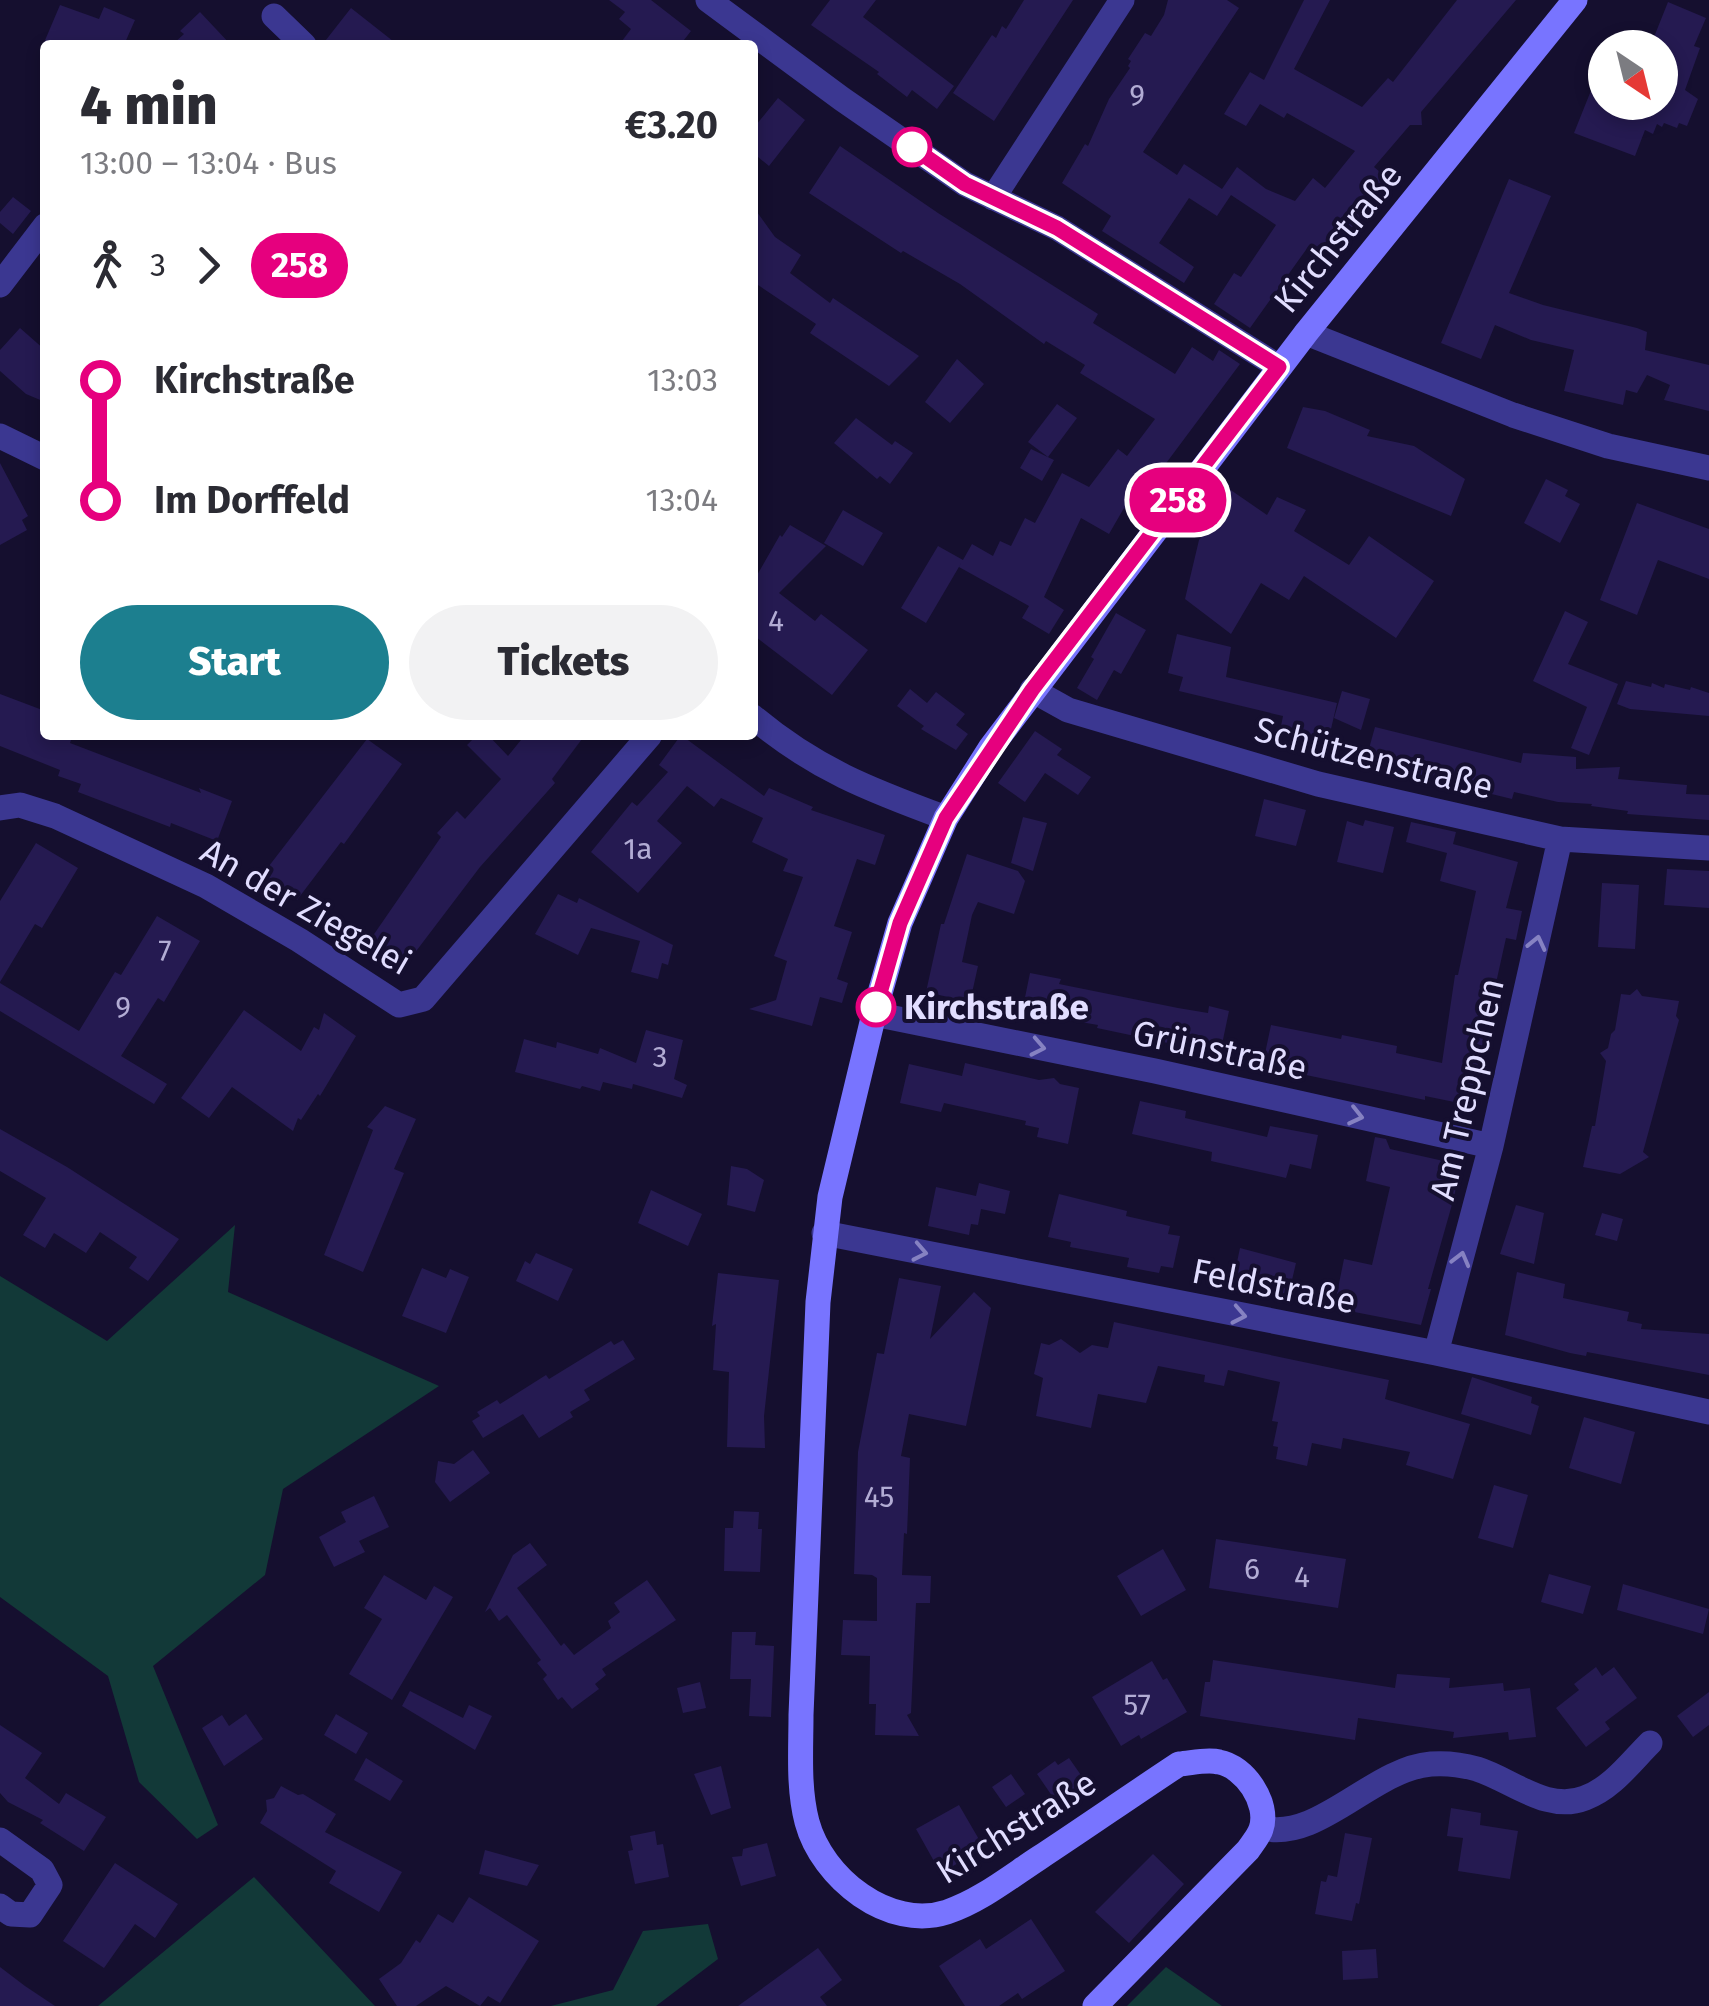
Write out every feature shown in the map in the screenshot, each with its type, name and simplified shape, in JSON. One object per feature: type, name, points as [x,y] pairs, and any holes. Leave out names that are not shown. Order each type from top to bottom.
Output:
[{"type":"street","points":[[708,0],[965,184],[1057,228],[1279,367]]},
{"type":"street","points":[[994,198],[1122,0]]},
{"type":"street","name":"Kirchstraße","points":[[1262,1828],[1253,1786],[1239,1768],[1216,1761],[1179,1764],[985,1894],[946,1912],[898,1914],[860,1895],[832,1868],[807,1822],[802,1763],[806,1561],[824,1234],[874,1014],[900,923],[946,818],[1032,690],[1279,367],[1575,0]]},
{"type":"street","points":[[274,16],[299,40]]},
{"type":"street","points":[[0,285],[40,233]]},
{"type":"street","points":[[1306,333],[1545,426],[1608,446],[1709,468]]},
{"type":"street","points":[[0,436],[40,456]]},
{"type":"street","name":"Schützenstraße","points":[[1032,690],[1068,710],[1318,784],[1560,839],[1709,848]]},
{"type":"street","points":[[758,720],[822,767],[864,788],[946,818]]},
{"type":"street","name":"An der Ziegelei","points":[[0,808],[20,805],[55,816],[206,886],[299,940],[399,1006],[422,999],[646,740]]},
{"type":"street","name":"Am Treppchen","points":[[1436,1353],[1492,1146],[1560,839]]},
{"type":"street","name":"Grünstraße","points":[[874,1014],[1492,1146]]},
{"type":"street","name":"Feldstraße","points":[[824,1234],[1436,1353],[1709,1412]]},
{"type":"street","points":[[1095,2006],[1248,1850],[1262,1828],[1280,1833],[1299,1828],[1388,1778],[1430,1764],[1477,1769],[1552,1802],[1584,1799],[1610,1783],[1650,1743]]},
{"type":"street","points":[[0,1840],[42,1870],[50,1885],[30,1914],[11,1914],[0,1906]]},
{"type":"green space","points":[[235,1225],[228,1292],[439,1386],[283,1489],[265,1575],[153,1666],[218,1825],[197,1839],[139,1782],[108,1676],[0,1597],[0,1276],[107,1341]]},
{"type":"green space","points":[[254,1877],[375,2006],[98,2006]]},
{"type":"green space","points":[[708,1924],[718,1959],[656,2006],[551,2006],[613,1990],[643,1931]]},
{"type":"green space","points":[[1166,1967],[1222,2006],[1127,2006]]},
{"type":"building","points":[[609,0],[651,0],[691,31],[684,40],[623,40],[631,29],[619,19],[625,12]]},
{"type":"building","points":[[830,0],[876,0],[863,17],[954,86],[937,109],[912,90],[907,97],[879,72],[811,25]]},
{"type":"building","points":[[1024,0],[1073,0],[994,121],[953,93],[992,35],[996,38],[1002,26],[1006,29]]},
{"type":"building","points":[[1168,0],[1227,0],[1239,8],[1143,152],[1177,175],[1184,164],[1222,189],[1237,167],[1266,189],[1295,201],[1313,178],[1325,188],[1355,151],[1287,113],[1284,118],[1260,104],[1246,126],[1224,114],[1250,72],[1264,80],[1304,0],[1330,0],[1294,69],[1362,107],[1388,78],[1393,82],[1457,0],[1516,0],[1421,112],[1422,125],[1410,125],[1374,167],[1392,182],[1357,224],[1315,248],[1308,247],[1250,328],[1214,304],[1234,273],[1241,277],[1276,225],[1231,195],[1217,216],[1189,198],[1159,243],[1194,267],[1184,283],[1102,231],[1111,216],[1062,183],[1085,144],[1088,146],[1109,99],[1130,68],[1128,59],[1145,33],[1151,36]]},
{"type":"building","points":[[1668,2],[1706,18],[1694,46],[1700,48],[1685,90],[1698,99],[1687,126],[1679,123],[1677,128],[1664,123],[1662,127],[1657,124],[1653,134],[1645,130],[1635,156],[1574,133],[1588,98],[1588,120],[1678,120],[1678,30],[1657,30]]},
{"type":"building","points":[[60,5],[99,19],[104,7],[135,20],[126,40],[45,40]]},
{"type":"building","points":[[351,8],[392,40],[326,40]]},
{"type":"building","points":[[200,12],[226,40],[177,40],[184,34],[180,31]]},
{"type":"building","points":[[778,98],[805,120],[769,166],[758,157],[758,123]]},
{"type":"building","points":[[840,146],[1098,314],[1093,323],[1175,374],[1192,347],[1213,361],[1219,350],[1240,364],[1129,513],[1124,508],[1109,534],[1081,518],[1044,597],[1064,610],[1049,634],[1022,618],[1029,606],[959,567],[972,544],[993,556],[1000,541],[1011,546],[1025,518],[1035,523],[1062,473],[1089,487],[1118,449],[1127,456],[1155,419],[1080,373],[1085,365],[1046,341],[1044,344],[960,284],[901,253],[809,193]]},
{"type":"building","points":[[1509,179],[1551,196],[1509,293],[1637,328],[1647,332],[1645,350],[1709,365],[1709,411],[1664,400],[1670,385],[1647,375],[1637,393],[1626,390],[1623,405],[1564,391],[1574,350],[1531,340],[1495,325],[1481,359],[1441,343]]},
{"type":"building","points":[[13,197],[31,211],[13,234],[0,223],[0,212]]},
{"type":"building","points":[[758,213],[775,237],[801,255],[790,273],[830,303],[833,298],[919,356],[889,386],[810,333],[816,324],[758,285]]},
{"type":"building","points":[[20,328],[40,346],[40,400],[26,394],[0,371],[0,350]]},
{"type":"building","points":[[957,359],[984,384],[950,423],[925,402]]},
{"type":"building","points":[[1057,404],[1077,418],[1048,457],[1028,442]]},
{"type":"building","points":[[1303,407],[1325,411],[1370,430],[1367,436],[1414,446],[1465,479],[1451,516],[1287,448]]},
{"type":"building","points":[[856,418],[892,445],[895,441],[913,453],[890,484],[880,476],[877,479],[834,443]]},
{"type":"building","points":[[1031,449],[1054,460],[1042,481],[1020,468]]},
{"type":"building","points":[[0,463],[28,516],[22,520],[27,530],[0,545]]},
{"type":"building","points":[[1546,479],[1568,490],[1565,496],[1580,504],[1560,543],[1524,523]]},
{"type":"building","points":[[1222,484],[1267,515],[1277,497],[1306,510],[1294,531],[1349,565],[1369,536],[1434,581],[1396,638],[1304,576],[1289,600],[1261,583],[1231,634],[1185,599],[1199,540],[1213,522],[1202,513]]},
{"type":"building","points":[[1637,503],[1709,529],[1709,579],[1658,560],[1637,615],[1600,600]]},
{"type":"building","points":[[843,510],[883,533],[863,566],[824,543]]},
{"type":"building","points":[[790,525],[826,546],[779,593],[815,621],[821,614],[868,650],[832,695],[758,639],[758,574]]},
{"type":"building","points":[[938,546],[963,560],[926,623],[901,608]]},
{"type":"building","points":[[1565,611],[1588,622],[1568,664],[1618,684],[1589,755],[1571,748],[1587,707],[1533,681]]},
{"type":"building","points":[[1116,613],[1146,630],[1121,674],[1114,670],[1097,700],[1077,688]]},
{"type":"building","points":[[1177,634],[1231,647],[1226,677],[1337,703],[1328,742],[1280,731],[1283,716],[1179,691],[1183,677],[1168,673]]},
{"type":"building","points":[[1626,681],[1651,687],[1652,683],[1664,688],[1665,684],[1690,690],[1691,687],[1709,693],[1709,716],[1630,709],[1617,704]]},
{"type":"building","points":[[910,689],[927,703],[936,692],[965,714],[956,725],[968,734],[956,750],[921,729],[924,726],[897,706]]},
{"type":"building","points":[[1342,691],[1370,699],[1361,730],[1334,718]]},
{"type":"building","points":[[0,694],[40,709],[40,740],[71,740],[70,743],[201,793],[199,788],[232,801],[217,841],[78,792],[81,784],[58,776],[60,770],[0,746]]},
{"type":"building","points":[[1375,727],[1521,763],[1523,753],[1576,757],[1576,769],[1620,767],[1618,779],[1687,785],[1686,794],[1709,795],[1709,820],[1627,814],[1628,811],[1514,792],[1512,799],[1365,763]]},
{"type":"building","points":[[1035,731],[1062,749],[1057,755],[1091,777],[1078,795],[1045,773],[1025,802],[998,783]]},
{"type":"building","points":[[366,740],[402,764],[297,900],[262,875]]},
{"type":"building","points":[[472,740],[493,740],[508,756],[521,740],[581,740],[552,779],[555,783],[480,867],[398,975],[371,955],[378,945],[370,940],[441,837],[437,833],[457,811],[465,819],[501,779],[467,745]]},
{"type":"building","points":[[677,740],[688,740],[764,796],[769,788],[813,807],[811,810],[885,835],[875,865],[857,859],[834,926],[852,932],[837,979],[848,983],[842,1003],[820,997],[812,1026],[749,1009],[776,1000],[787,961],[774,956],[803,877],[783,871],[788,859],[752,842],[763,818],[721,798],[714,807],[687,786],[657,821],[682,843],[638,893],[591,852],[632,802],[637,806],[668,772],[659,765]]},
{"type":"building","points":[[1264,799],[1306,810],[1296,846],[1255,836]]},
{"type":"building","points":[[1023,817],[1047,823],[1033,871],[1011,863]]},
{"type":"building","points":[[1365,820],[1394,827],[1383,873],[1337,862],[1347,821],[1363,826]]},
{"type":"building","points":[[1411,822],[1456,832],[1453,844],[1518,862],[1506,908],[1522,911],[1516,940],[1506,938],[1469,1105],[1425,1096],[1425,1100],[1263,1063],[1271,1025],[1397,1046],[1396,1053],[1442,1063],[1455,975],[1476,891],[1440,881],[1447,853],[1406,842]]},
{"type":"building","points":[[36,843],[78,868],[42,928],[35,924],[0,982],[0,901]]},
{"type":"building","points":[[967,854],[1018,871],[1025,881],[1014,914],[978,902],[972,915],[962,962],[978,966],[970,1002],[926,992],[941,924]]},
{"type":"building","points":[[1667,869],[1709,871],[1709,908],[1664,905]]},
{"type":"building","points":[[1602,883],[1639,885],[1635,949],[1598,947]]},
{"type":"building","points":[[558,894],[577,903],[579,898],[673,945],[668,965],[662,963],[658,979],[631,972],[640,941],[591,928],[578,955],[535,934]]},
{"type":"building","points":[[157,916],[200,941],[164,1002],[158,998],[121,1056],[167,1084],[154,1104],[0,1011],[0,983],[79,1031],[115,972],[121,975]]},
{"type":"building","points":[[1030,973],[1061,979],[1059,984],[1178,1008],[1208,1013],[1209,1006],[1229,1011],[1220,1054],[1097,1028],[1098,1025],[1022,1012]]},
{"type":"building","points":[[1637,989],[1642,996],[1679,1001],[1679,1020],[1643,1152],[1649,1157],[1620,1174],[1583,1167],[1595,1126],[1606,1061],[1600,1053],[1608,1048],[1615,1030],[1621,994],[1630,995]]},
{"type":"building","points":[[244,1010],[301,1051],[314,1027],[319,1030],[324,1013],[356,1036],[320,1096],[301,1120],[298,1118],[293,1131],[232,1087],[209,1118],[181,1098]]},
{"type":"building","points":[[646,1030],[683,1040],[674,1079],[687,1085],[682,1098],[633,1084],[632,1089],[603,1082],[600,1091],[582,1086],[580,1089],[515,1072],[524,1039],[556,1048],[557,1042],[598,1054],[600,1048],[636,1063]]},
{"type":"building","points":[[965,1063],[1039,1080],[1054,1078],[1060,1084],[1079,1088],[1068,1144],[1037,1137],[1039,1128],[1025,1125],[1026,1121],[944,1103],[941,1112],[900,1103],[909,1064],[962,1076]]},
{"type":"building","points":[[1140,1101],[1186,1111],[1185,1118],[1267,1137],[1270,1126],[1318,1135],[1311,1169],[1290,1164],[1286,1178],[1211,1161],[1212,1152],[1132,1134]]},
{"type":"building","points":[[385,1106],[416,1119],[394,1169],[404,1173],[363,1272],[324,1255],[373,1130],[367,1127]]},
{"type":"building","points":[[0,1129],[179,1239],[148,1281],[129,1268],[137,1257],[100,1232],[86,1253],[54,1233],[45,1248],[23,1235],[46,1198],[0,1171]]},
{"type":"building","points":[[1375,1137],[1386,1139],[1390,1149],[1457,1164],[1455,1173],[1459,1174],[1453,1201],[1421,1325],[1334,1308],[1344,1259],[1372,1265],[1390,1187],[1366,1181]]},
{"type":"building","points":[[731,1166],[747,1169],[764,1180],[755,1212],[727,1205]]},
{"type":"building","points":[[979,1183],[1010,1191],[1005,1214],[981,1209],[978,1225],[971,1224],[969,1235],[928,1226],[936,1187],[976,1196]]},
{"type":"building","points":[[651,1190],[702,1214],[688,1246],[638,1223]]},
{"type":"building","points":[[1059,1194],[1170,1226],[1168,1234],[1180,1236],[1173,1268],[1161,1266],[1159,1273],[1127,1267],[1129,1258],[1070,1247],[1071,1242],[1048,1237]]},
{"type":"building","points":[[1516,1205],[1544,1213],[1534,1264],[1500,1254]]},
{"type":"building","points":[[1602,1213],[1623,1219],[1617,1241],[1595,1235]]},
{"type":"building","points":[[1240,1248],[1296,1263],[1288,1297],[1248,1289],[1249,1284],[1233,1281]]},
{"type":"building","points":[[536,1253],[573,1269],[558,1301],[516,1281],[525,1261],[530,1264]]},
{"type":"building","points":[[422,1268],[446,1278],[450,1269],[469,1277],[446,1333],[402,1316]]},
{"type":"building","points":[[1517,1272],[1565,1284],[1563,1298],[1629,1312],[1627,1321],[1642,1324],[1641,1329],[1709,1334],[1709,1375],[1587,1352],[1586,1356],[1570,1353],[1505,1335]]},
{"type":"building","points":[[718,1273],[779,1280],[764,1416],[765,1448],[727,1447],[729,1372],[713,1370],[716,1324],[712,1326]]},
{"type":"building","points":[[899,1278],[941,1286],[930,1339],[974,1292],[991,1308],[966,1426],[909,1414],[901,1456],[910,1458],[902,1575],[931,1576],[930,1603],[916,1603],[911,1713],[907,1715],[919,1736],[875,1735],[876,1704],[869,1704],[870,1656],[841,1655],[843,1620],[877,1621],[877,1578],[854,1574],[858,1452],[877,1353],[884,1354]]},
{"type":"building","points":[[1114,1322],[1389,1380],[1385,1399],[1470,1424],[1453,1479],[1406,1465],[1410,1452],[1343,1438],[1341,1449],[1312,1443],[1307,1466],[1276,1459],[1278,1447],[1273,1446],[1278,1422],[1272,1421],[1280,1382],[1228,1370],[1224,1386],[1204,1382],[1205,1375],[1158,1366],[1146,1403],[1098,1394],[1091,1428],[1036,1416],[1043,1378],[1034,1374],[1041,1343],[1049,1345],[1061,1339],[1080,1353],[1092,1345],[1108,1348]]},
{"type":"building","points":[[623,1340],[635,1359],[584,1390],[590,1400],[570,1412],[573,1417],[539,1438],[523,1414],[483,1438],[472,1421],[480,1416],[477,1412],[497,1400],[500,1404],[611,1341],[614,1345]]},
{"type":"building","points":[[1472,1377],[1532,1397],[1531,1403],[1539,1406],[1531,1435],[1461,1414]]},
{"type":"building","points":[[1584,1417],[1635,1432],[1621,1484],[1569,1468]]},
{"type":"building","points":[[473,1450],[490,1473],[450,1502],[435,1482],[438,1461],[454,1464]]},
{"type":"building","points":[[1494,1485],[1528,1495],[1513,1548],[1478,1538]]},
{"type":"building","points":[[374,1496],[389,1527],[359,1541],[365,1552],[334,1567],[319,1537],[346,1522],[341,1512]]},
{"type":"building","points":[[734,1511],[759,1512],[760,1572],[724,1571],[725,1528],[733,1528]]},
{"type":"building","points":[[1216,1539],[1346,1559],[1338,1608],[1209,1588]]},
{"type":"building","points":[[530,1543],[547,1565],[517,1588],[561,1646],[564,1643],[574,1655],[611,1628],[608,1621],[620,1612],[614,1603],[647,1580],[676,1620],[602,1669],[606,1675],[595,1684],[599,1689],[572,1709],[562,1697],[558,1700],[543,1679],[547,1675],[537,1663],[541,1660],[507,1615],[499,1621],[490,1608],[485,1612],[513,1555]]},
{"type":"building","points":[[1163,1549],[1186,1590],[1141,1616],[1117,1576]]},
{"type":"building","points":[[1549,1574],[1591,1586],[1583,1614],[1541,1602]]},
{"type":"building","points":[[384,1575],[426,1600],[434,1586],[453,1597],[392,1700],[349,1674],[382,1619],[364,1608]]},
{"type":"building","points":[[1623,1584],[1709,1609],[1703,1634],[1617,1610]]},
{"type":"building","points":[[732,1632],[756,1632],[755,1645],[774,1646],[771,1717],[749,1716],[751,1679],[730,1679]]},
{"type":"building","points":[[1213,1660],[1395,1688],[1397,1674],[1450,1678],[1449,1688],[1503,1683],[1504,1691],[1530,1688],[1536,1737],[1509,1740],[1508,1732],[1453,1738],[1454,1732],[1358,1718],[1355,1740],[1200,1716]]},
{"type":"building","points":[[1152,1661],[1187,1712],[1121,1746],[1092,1697]]},
{"type":"building","points":[[1596,1667],[1602,1676],[1614,1667],[1637,1698],[1605,1722],[1610,1729],[1586,1747],[1556,1708],[1579,1690],[1574,1684]]},
{"type":"building","points":[[700,1682],[706,1708],[683,1713],[677,1688]]},
{"type":"building","points":[[410,1691],[463,1718],[469,1705],[492,1716],[475,1750],[402,1706]]},
{"type":"building","points":[[1709,1692],[1709,1725],[1693,1737],[1677,1716]]},
{"type":"building","points":[[246,1714],[263,1739],[224,1766],[202,1728],[222,1715],[229,1726]]},
{"type":"building","points":[[336,1714],[368,1733],[356,1754],[324,1735]]},
{"type":"building","points":[[0,1725],[42,1753],[25,1778],[59,1804],[66,1793],[106,1817],[84,1851],[0,1793]]},
{"type":"building","points":[[366,1758],[403,1781],[390,1801],[354,1780]]},
{"type":"building","points":[[1069,1758],[1090,1788],[1061,1809],[1037,1774],[1055,1761],[1058,1765]]},
{"type":"building","points":[[721,1766],[731,1808],[711,1815],[694,1774]]},
{"type":"building","points":[[1011,1774],[1025,1794],[1006,1807],[992,1787]]},
{"type":"building","points":[[281,1786],[336,1814],[325,1832],[402,1872],[379,1912],[329,1883],[336,1871],[260,1823],[267,1811],[266,1800],[274,1798]]},
{"type":"building","points":[[959,1805],[984,1848],[953,1866],[935,1863],[916,1829]]},
{"type":"building","points":[[1451,1808],[1481,1813],[1480,1825],[1518,1831],[1510,1879],[1458,1871],[1463,1838],[1447,1836]]},
{"type":"building","points":[[655,1831],[657,1845],[663,1844],[669,1877],[635,1884],[628,1851],[633,1850],[630,1836]]},
{"type":"building","points":[[1345,1833],[1372,1838],[1352,1921],[1315,1914],[1321,1881],[1326,1882],[1328,1875],[1337,1877]]},
{"type":"building","points":[[767,1843],[776,1876],[741,1886],[732,1857],[742,1856],[743,1849]]},
{"type":"building","points":[[485,1850],[539,1865],[527,1886],[479,1874]]},
{"type":"building","points":[[1153,1854],[1184,1884],[1129,1943],[1095,1912]]},
{"type":"building","points":[[115,1863],[178,1904],[155,1938],[135,1924],[104,1968],[63,1941]]},
{"type":"building","points":[[469,1897],[539,1941],[500,2003],[488,1996],[480,2006],[446,1986],[416,2006],[397,2006],[379,1979],[401,1963],[416,1940],[420,1943],[438,1914],[453,1923]]},
{"type":"building","points":[[1031,1919],[1065,1971],[1022,1999],[1018,1993],[999,2006],[965,2006],[939,1966],[980,1939],[986,1949]]},
{"type":"building","points":[[818,1948],[842,1980],[820,1997],[827,2006],[738,2006]]},
{"type":"building","points":[[1376,1949],[1378,1978],[1343,1980],[1342,1951]]},
{"type":"building","points":[[0,1967],[25,1986],[55,2006],[0,2006]]},
{"type":"bus line","name":"258","points":[[876,1007],[900,923],[922,866],[946,818],[991,746],[1279,367],[1057,228],[965,184],[912,147]]},
{"type":"place","name":"Kirchstraße","points":[[876,1007]]}]
